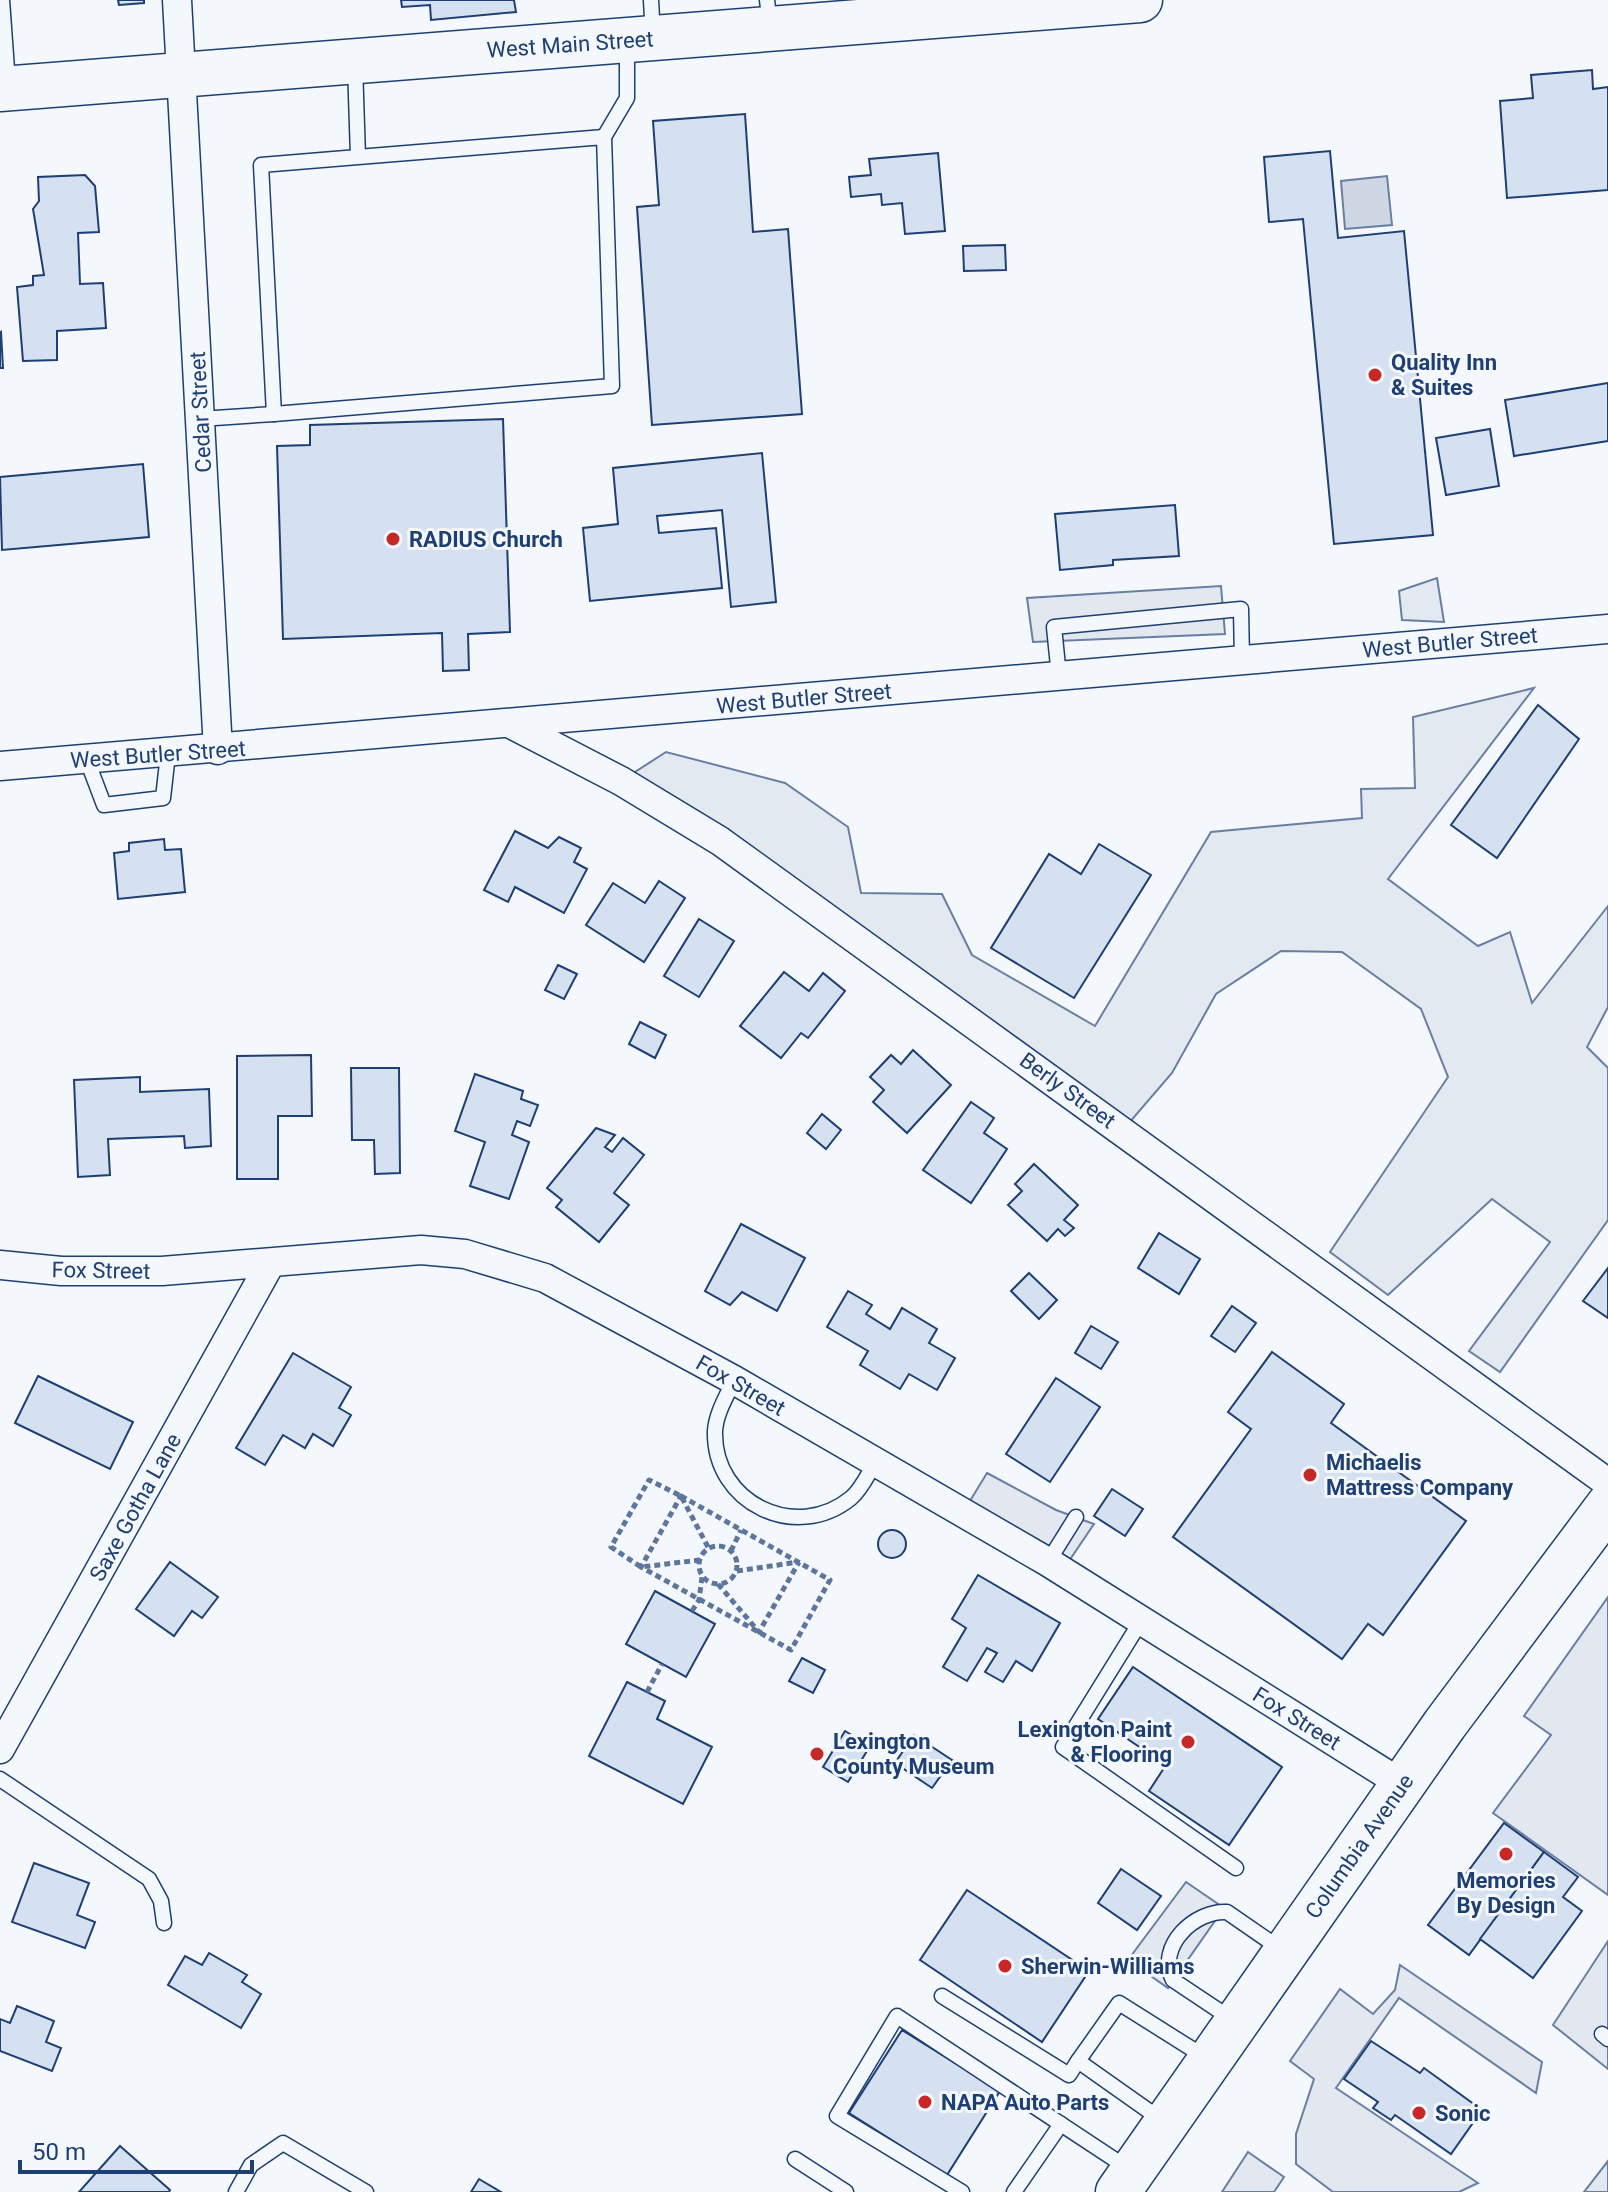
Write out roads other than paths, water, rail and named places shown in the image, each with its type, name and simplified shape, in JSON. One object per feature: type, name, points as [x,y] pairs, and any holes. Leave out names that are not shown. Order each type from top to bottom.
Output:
[{"type":"main road","name":"West Main Street","points":[[4,89],[355,61],[769,14],[820,15],[1129,0]]},
{"type":"main road","name":"Columbia Avenue","points":[[1125,2182],[1402,1784],[1608,1506]]},
{"type":"street","name":"Cedar Street","points":[[177,0],[218,750]]},
{"type":"street","name":"West Butler Street","points":[[0,766],[218,750],[1608,629]]},
{"type":"street","name":"Berly Street","points":[[510,723],[621,781],[720,841],[1608,1483]]},
{"type":"street","name":"Fox Street","points":[[0,1265],[104,1271],[270,1264],[383,1252],[465,1254],[545,1278],[734,1380],[1048,1562],[1402,1784]]},
{"type":"street","name":"Saxe Gotha Lane","points":[[0,1749],[270,1264]]},
{"type":"lane","points":[[2,0],[4,89]]},
{"type":"lane","points":[[200,419],[612,386],[604,137],[627,98],[644,26]]},
{"type":"lane","points":[[355,61],[358,157]]},
{"type":"lane","points":[[274,414],[261,165],[604,137]]},
{"type":"lane","points":[[1059,676],[1054,627],[1241,609],[1242,660]]},
{"type":"lane","points":[[87,760],[104,805],[163,798],[168,754]]},
{"type":"lane","points":[[734,1380],[719,1412],[715,1431],[718,1453],[734,1489],[753,1507],[769,1513],[797,1515],[836,1508],[853,1497],[875,1463]]},
{"type":"lane","points":[[1048,1562],[1076,1517]]},
{"type":"lane","points":[[1141,1621],[1063,1747],[1236,1868]]},
{"type":"lane","points":[[0,1779],[149,1879],[161,1901],[164,1923]]},
{"type":"lane","points":[[1237,2023],[1173,1980],[1168,1970],[1170,1957],[1184,1929],[1200,1916],[1214,1911],[1227,1912],[1285,1953]]},
{"type":"lane","points":[[942,1996],[1069,2075],[1119,2003],[1212,2061]]},
{"type":"lane","points":[[962,2192],[837,2116],[897,2016],[1061,2124],[1125,2182]]},
{"type":"lane","points":[[1078,2061],[1167,2123]]},
{"type":"lane","points":[[1014,2192],[1061,2124]]},
{"type":"lane","points":[[236,2192],[251,2165],[283,2143],[366,2192]]},
{"type":"lane","points":[[795,2159],[846,2192]]},
{"type":"place","name":"Quality Inn & Suites","points":[[1375,375]]},
{"type":"place","name":"RADIUS Church","points":[[393,539]]},
{"type":"place","name":"Michaelis Mattress Company","points":[[1310,1475]]},
{"type":"place","name":"Lexington Paint & Flooring","points":[[1188,1742]]},
{"type":"place","name":"Lexington County Museum","points":[[817,1754]]},
{"type":"place","name":"Memories By Design","points":[[1506,1854]]},
{"type":"place","name":"Sherwin-Williams","points":[[1005,1966]]},
{"type":"place","name":"NAPA Auto Parts","points":[[925,2102]]},
{"type":"place","name":"Sonic","points":[[1419,2113]]}]
